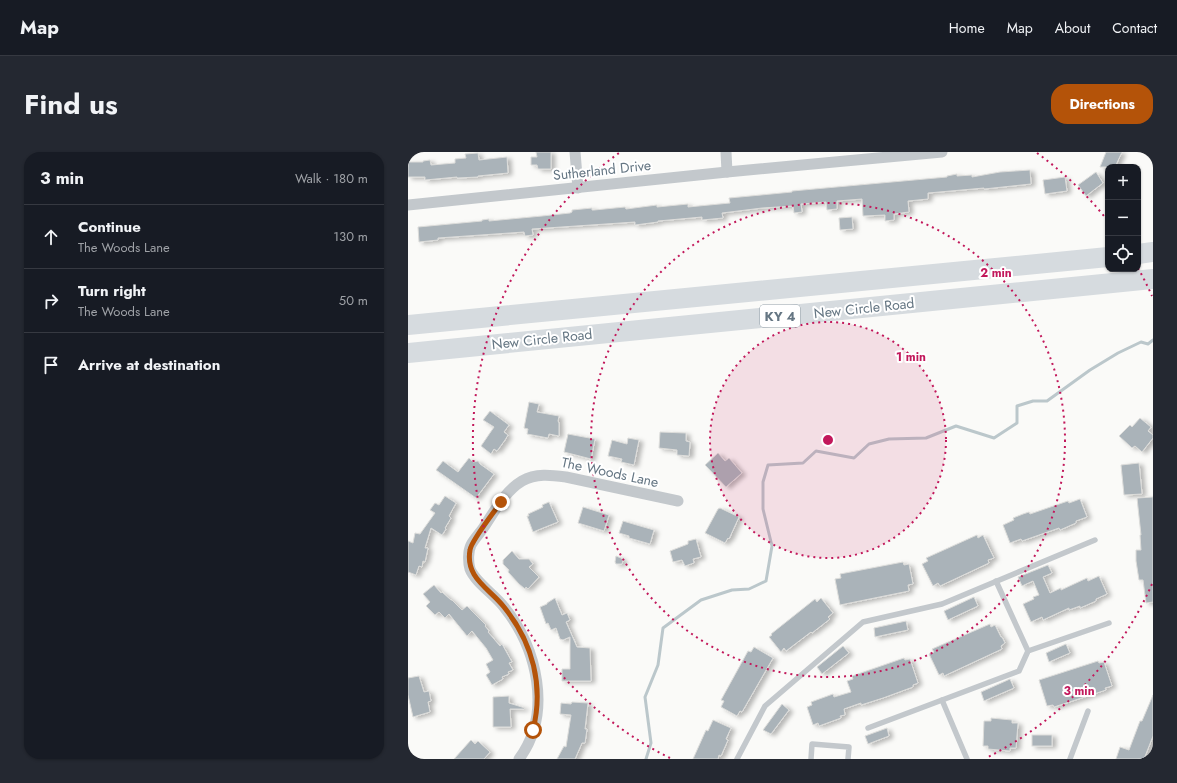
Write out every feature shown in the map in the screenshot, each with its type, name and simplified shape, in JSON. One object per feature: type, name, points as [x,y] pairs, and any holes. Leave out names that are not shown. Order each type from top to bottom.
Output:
[{"type":"highway","points":[[1141,254],[1153,252]]},
{"type":"highway","name":"New Circle Road","points":[[408,325],[1105,257]]},
{"type":"highway","name":"New Circle Road","points":[[408,353],[1153,279]]},
{"type":"street","points":[[575,152],[578,188]]},
{"type":"street","points":[[726,152],[727,172]]},
{"type":"street","name":"Sutherland Drive","points":[[408,205],[880,155],[942,152]]},
{"type":"street","name":"The Woods Lane","points":[[519,759],[529,741],[536,719],[538,692],[536,678],[528,648],[521,632],[504,607],[479,582],[470,569],[469,562],[471,545],[508,494],[522,481],[534,476],[548,475],[566,477],[678,502]]},
{"type":"lane","points":[[737,759],[765,706],[863,622],[942,604],[1095,540]]},
{"type":"lane","points":[[996,581],[1028,651]]},
{"type":"lane","points":[[868,728],[1019,671],[1028,651],[1109,623]]},
{"type":"lane","points":[[942,700],[967,759]]},
{"type":"lane","points":[[1070,759],[1088,711]]},
{"type":"lane","points":[[811,759],[812,744],[849,747],[848,759]]},
{"type":"building","points":[[536,152],[551,152],[551,169],[538,169],[537,165],[531,165],[531,157],[537,157]]},
{"type":"building","points":[[1106,152],[1122,152],[1116,164],[1105,164],[1105,167],[1100,167]]},
{"type":"building","points":[[478,153],[479,160],[507,157],[508,173],[478,177],[425,180],[425,177],[408,177],[408,162],[423,162],[430,160],[431,165],[455,163],[455,159],[466,158],[465,154]]},
{"type":"building","points":[[1030,170],[1031,184],[928,193],[928,199],[908,201],[909,212],[894,214],[894,220],[885,221],[885,215],[863,216],[862,199],[837,201],[837,209],[827,210],[826,202],[801,204],[802,212],[794,213],[793,206],[762,208],[722,213],[723,218],[702,220],[702,217],[658,221],[635,225],[635,222],[532,229],[533,235],[525,236],[524,232],[438,238],[438,240],[419,242],[418,227],[482,221],[489,219],[489,221],[570,213],[572,210],[592,208],[592,210],[625,207],[626,209],[657,205],[657,207],[688,204],[688,207],[730,203],[729,198],[792,191],[947,177],[957,174],[957,176],[972,175],[972,177],[1000,172]]},
{"type":"building","points":[[1096,172],[1103,183],[1086,196],[1078,185]]},
{"type":"building","points":[[1065,177],[1067,191],[1045,194],[1043,180]]},
{"type":"building","points":[[852,217],[853,229],[840,230],[839,218]]},
{"type":"building","points":[[529,402],[539,404],[537,412],[559,416],[559,436],[549,434],[548,438],[527,434],[528,429],[524,428]]},
{"type":"building","points":[[490,411],[509,425],[504,432],[508,435],[505,440],[497,451],[494,449],[491,454],[481,446],[494,427],[483,420]]},
{"type":"building","points":[[1140,418],[1151,427],[1148,431],[1153,435],[1153,438],[1142,452],[1135,446],[1132,448],[1119,436],[1130,425],[1132,427]]},
{"type":"building","points":[[660,432],[686,433],[686,441],[690,442],[689,456],[677,455],[677,450],[659,448]]},
{"type":"building","points":[[568,434],[595,439],[591,459],[564,452]]},
{"type":"building","points":[[628,438],[639,440],[634,465],[621,462],[622,459],[608,456],[612,440],[627,444]]},
{"type":"building","points":[[718,453],[725,461],[729,458],[742,473],[726,487],[705,465]]},
{"type":"building","points":[[469,458],[473,462],[478,461],[494,474],[476,498],[436,470],[443,461],[458,472]]},
{"type":"building","points":[[1139,463],[1142,494],[1124,495],[1121,465]]},
{"type":"building","points":[[445,496],[456,503],[449,516],[451,518],[445,528],[446,529],[442,535],[431,528],[425,548],[428,548],[425,562],[423,561],[422,567],[419,566],[416,575],[408,572],[408,541],[413,543],[415,533],[420,534],[435,513],[430,510],[435,503],[439,505]]},
{"type":"building","points":[[1153,497],[1153,602],[1146,603],[1143,580],[1139,580],[1136,561],[1136,550],[1141,550],[1137,498]]},
{"type":"building","points":[[1080,499],[1087,517],[1060,530],[1059,528],[1022,541],[1021,539],[1010,543],[1003,525],[1014,520],[1013,518],[1029,512],[1030,514],[1068,501],[1069,503]]},
{"type":"building","points":[[549,502],[558,522],[533,532],[527,516],[529,516],[528,514],[543,507],[542,505]]},
{"type":"building","points":[[583,507],[609,515],[604,531],[578,523]]},
{"type":"building","points":[[720,508],[739,517],[729,539],[728,538],[725,543],[705,533],[718,509]]},
{"type":"building","points":[[623,521],[654,530],[650,544],[629,538],[629,536],[619,533]]},
{"type":"building","points":[[977,535],[978,538],[983,535],[994,558],[988,560],[989,563],[940,586],[938,583],[933,586],[922,564],[928,561],[926,558]]},
{"type":"building","points":[[696,539],[701,557],[693,559],[694,563],[685,566],[682,560],[673,562],[670,551],[688,544],[688,541]]},
{"type":"building","points":[[512,551],[519,559],[529,559],[533,564],[529,567],[539,577],[528,589],[526,587],[525,589],[519,584],[503,564],[503,560]]},
{"type":"building","points":[[616,556],[623,560],[622,564],[616,564]]},
{"type":"building","points":[[903,562],[904,565],[909,564],[913,584],[908,585],[909,591],[840,605],[835,579],[841,578],[840,574]]},
{"type":"building","points":[[1048,565],[1052,573],[1043,577],[1050,593],[1061,588],[1061,590],[1087,578],[1088,581],[1099,576],[1107,594],[1080,608],[1080,606],[1069,610],[1069,608],[1043,620],[1042,617],[1031,622],[1023,604],[1039,595],[1033,581],[1022,586],[1018,577]]},
{"type":"building","points":[[434,585],[441,593],[442,592],[452,600],[462,610],[467,606],[486,625],[485,626],[489,631],[488,632],[500,646],[502,644],[512,662],[509,663],[513,670],[508,672],[509,674],[502,677],[503,679],[492,685],[486,675],[490,672],[486,664],[493,660],[486,648],[472,631],[467,636],[449,614],[445,618],[439,612],[435,615],[426,606],[430,602],[423,594]]},
{"type":"building","points":[[974,597],[978,606],[948,620],[944,611]]},
{"type":"building","points":[[555,598],[562,615],[567,613],[570,620],[566,622],[577,647],[590,648],[591,681],[562,681],[562,669],[570,669],[570,637],[563,640],[560,639],[556,628],[551,630],[548,623],[546,624],[540,607]]},
{"type":"building","points":[[821,598],[833,613],[828,617],[830,619],[786,651],[784,648],[781,652],[769,637],[772,635],[771,634],[815,599],[817,602]]},
{"type":"building","points":[[906,621],[908,630],[875,637],[874,628]]},
{"type":"building","points":[[990,624],[991,627],[995,625],[1005,643],[1001,646],[1002,649],[944,676],[943,673],[939,675],[929,654],[934,652],[932,649]]},
{"type":"building","points":[[1066,644],[1070,653],[1049,662],[1046,653]]},
{"type":"building","points":[[843,646],[849,653],[822,674],[817,667]]},
{"type":"building","points":[[754,647],[773,658],[742,712],[740,711],[737,716],[721,707],[724,701],[721,700],[748,651],[751,652]]},
{"type":"building","points":[[904,658],[905,660],[910,659],[918,683],[913,685],[913,687],[883,698],[844,709],[845,715],[840,716],[841,718],[819,726],[818,723],[813,725],[807,707],[812,705],[811,702],[833,694],[834,697],[851,692],[847,681],[853,679],[852,676]]},
{"type":"building","points":[[1098,661],[1099,663],[1104,662],[1112,686],[1105,688],[1106,690],[1054,707],[1053,705],[1047,706],[1039,680]]},
{"type":"building","points":[[419,676],[424,692],[429,691],[431,701],[428,702],[430,712],[413,717],[408,695],[408,678]]},
{"type":"building","points":[[1010,679],[1014,688],[984,701],[981,692]]},
{"type":"building","points":[[1153,695],[1153,736],[1144,759],[1116,759],[1120,747],[1129,750],[1140,721],[1142,721]]},
{"type":"building","points":[[509,696],[509,703],[525,708],[510,709],[511,727],[493,727],[493,697]]},
{"type":"building","points":[[572,702],[588,703],[585,743],[582,743],[575,759],[557,759],[564,746],[566,747],[571,715],[560,714],[561,703],[571,704]]},
{"type":"building","points":[[782,704],[789,710],[771,734],[763,730]]},
{"type":"building","points":[[991,718],[1012,720],[1012,723],[1018,723],[1016,748],[1010,748],[1010,751],[988,749],[988,746],[983,746],[984,721],[991,721]]},
{"type":"building","points":[[713,720],[731,728],[726,739],[728,740],[721,756],[719,755],[718,759],[693,759],[706,730],[708,731]]},
{"type":"building","points":[[887,728],[889,736],[868,744],[865,736]]},
{"type":"building","points":[[1032,735],[1052,735],[1052,746],[1032,746]]},
{"type":"building","points":[[471,740],[475,744],[478,741],[490,752],[484,759],[454,759]]},
{"type":"waterway","points":[[646,759],[651,743],[645,697],[658,665],[663,628],[701,600],[732,590],[749,589],[766,581],[772,546],[763,509],[763,482],[768,465],[803,463],[816,451],[854,458],[869,444],[889,439],[926,438],[956,426],[994,438],[1017,423],[1017,406],[1033,401],[1047,401],[1090,370],[1118,353],[1141,342],[1148,344],[1153,340]]},
{"type":"route","points":[[501,502],[471,545],[469,562],[470,569],[479,582],[495,597],[511,617],[521,632],[528,648],[538,692],[538,707],[533,730]]}]
